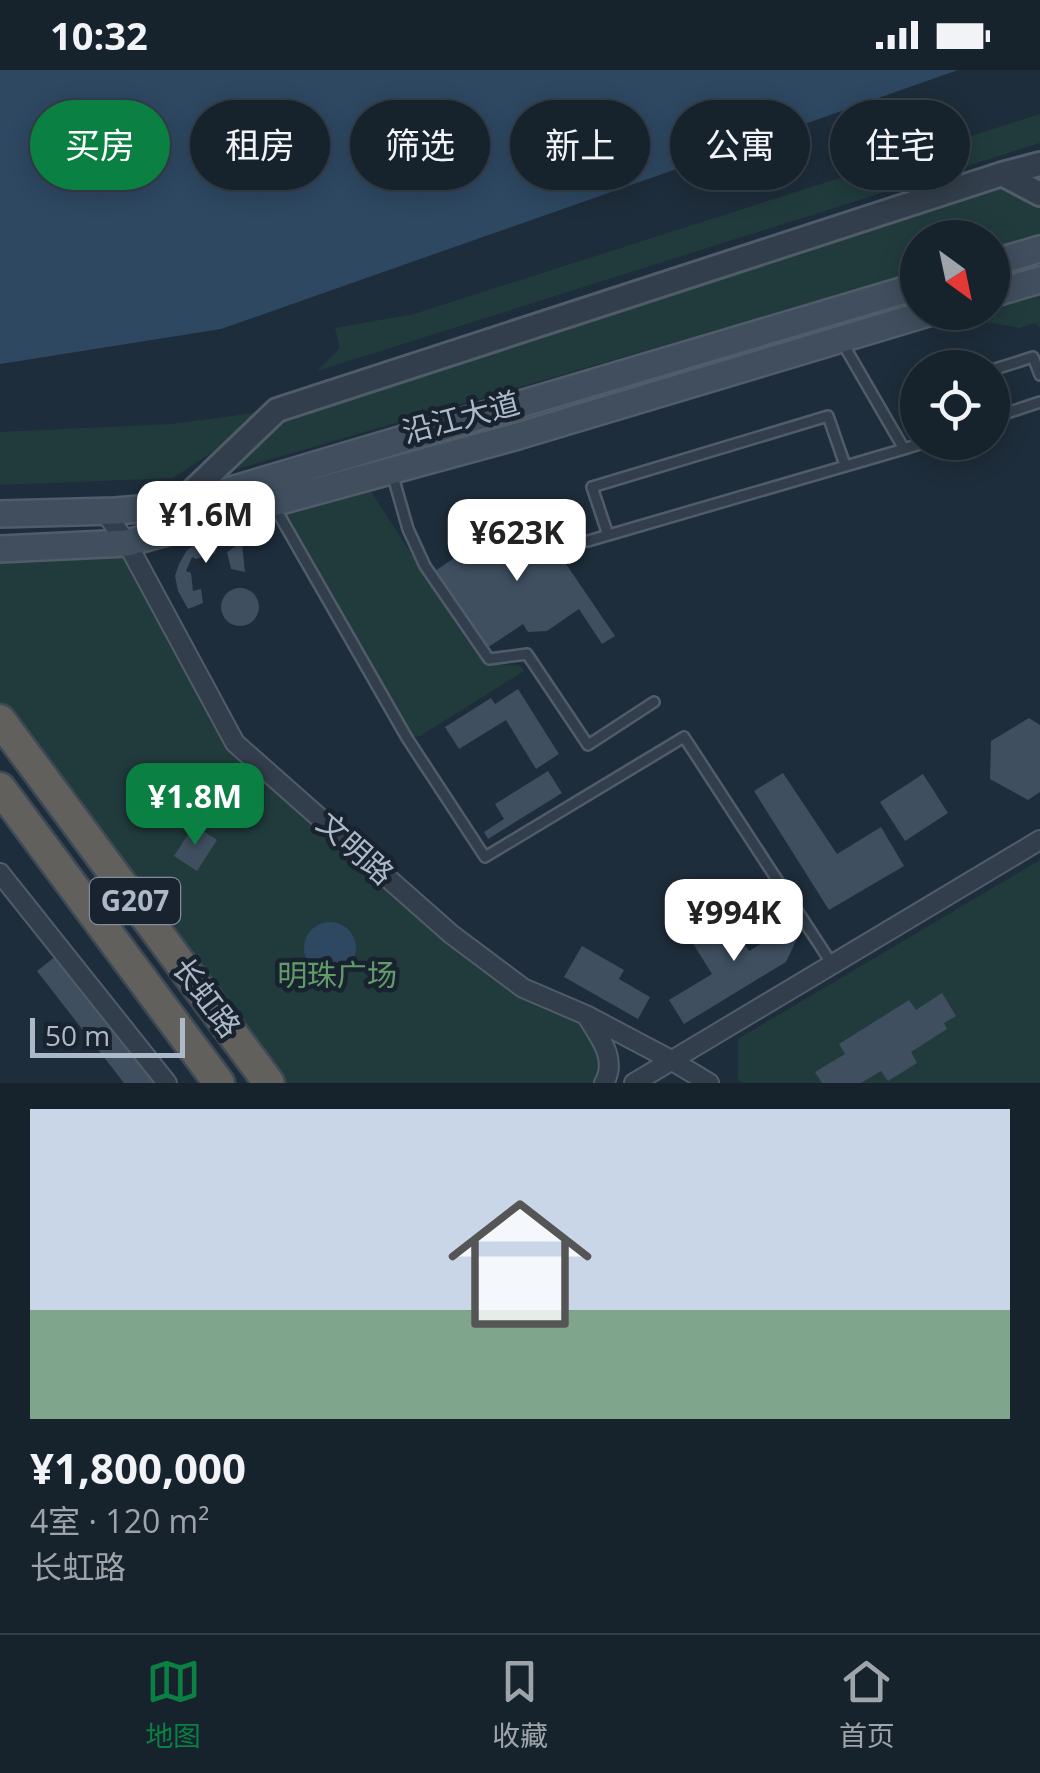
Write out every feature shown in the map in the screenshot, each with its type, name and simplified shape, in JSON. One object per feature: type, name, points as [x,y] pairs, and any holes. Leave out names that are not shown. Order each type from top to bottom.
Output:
[{"type":"highway","name":"长虹路","points":[[0,720],[269,1083]]},
{"type":"highway","name":"长虹路","points":[[0,788],[219,1083]]},
{"type":"main road","points":[[1010,258],[1040,249]]},
{"type":"main road","points":[[1010,289],[1040,280]]},
{"type":"main road","name":"沿江大道","points":[[0,514],[177,506],[900,291]]},
{"type":"main road","name":"沿江大道","points":[[0,549],[127,543],[518,436],[900,322]]},
{"type":"street","points":[[177,506],[277,410],[1040,164]]},
{"type":"street","points":[[1002,174],[1040,194]]},
{"type":"street","name":"文明路","points":[[104,511],[127,543],[236,743],[450,934],[523,988],[586,1015],[709,1083]]},
{"type":"street","points":[[634,1083],[1040,840]]},
{"type":"street","points":[[0,873],[167,1083]]},
{"type":"street","points":[[586,1015],[610,1059],[604,1083]]},
{"type":"lane","points":[[841,340],[900,441]]},
{"type":"lane","points":[[1010,364],[1033,357],[1040,376]]},
{"type":"lane","points":[[1010,412],[1040,402]]},
{"type":"lane","points":[[608,535],[592,487],[828,416],[846,466]]},
{"type":"lane","points":[[588,541],[900,449]]},
{"type":"lane","points":[[392,471],[408,528],[426,566],[489,658],[528,654],[588,745],[654,702]]},
{"type":"lane","points":[[273,503],[408,738],[485,857],[684,737],[832,964]]},
{"type":"green space","points":[[1040,114],[1040,143],[970,165],[970,136]]},
{"type":"green space","points":[[1040,164],[1040,237],[1010,246],[1010,220],[900,220],[900,277],[206,478],[270,414],[173,478],[0,485],[0,432],[171,424],[277,410],[959,190],[970,190],[970,187]]},
{"type":"green space","points":[[830,181],[830,190],[891,190],[317,371],[340,348],[335,328],[414,314]]},
{"type":"green space","points":[[1040,280],[1040,328],[1035,323],[1010,326],[1010,289]]},
{"type":"green space","points":[[363,479],[468,642],[496,664],[520,666],[524,671],[420,736],[407,738],[273,503]]},
{"type":"green space","name":"明珠广场","points":[[127,543],[235,743],[523,988],[586,1015],[603,1042],[604,1083],[280,1083],[175,927],[0,702],[0,549]]},
{"type":"green space","points":[[1040,860],[1040,1083],[738,1080],[738,1039]]},
{"type":"water","points":[[0,70],[958,70],[873,100],[830,100],[830,115],[810,122],[810,100],[670,100],[670,171],[650,178],[650,100],[510,100],[510,190],[617,190],[221,329],[0,364]]},
{"type":"water","points":[[330,922],[349,929],[356,948],[349,967],[330,974],[311,967],[304,948],[311,929]]},
{"type":"building","points":[[528,508],[615,636],[602,644],[579,609],[547,631],[528,632],[523,624],[487,648],[435,571]]},
{"type":"building","points":[[241,533],[245,572],[231,569],[227,552],[235,547],[235,542],[216,546],[215,553],[192,557],[186,571],[191,573],[193,591],[201,589],[203,603],[188,609],[175,576],[187,550],[196,544]]},
{"type":"building","points":[[240,588],[254,593],[259,607],[254,621],[240,626],[226,621],[221,607],[226,593]]},
{"type":"building","points":[[518,689],[559,754],[536,769],[506,720],[459,749],[445,727],[491,698],[495,704]]},
{"type":"building","points":[[1029,718],[1040,725],[1040,792],[1028,800],[990,779],[991,741]]},
{"type":"building","points":[[548,771],[562,793],[488,839],[484,832],[504,819],[495,804]]},
{"type":"building","points":[[783,773],[837,854],[881,827],[904,866],[829,910],[754,791]]},
{"type":"building","points":[[923,774],[948,813],[905,841],[880,802]]},
{"type":"building","points":[[194,825],[217,840],[197,871],[174,856]]},
{"type":"building","points":[[777,914],[803,926],[786,962],[684,1024],[669,1000],[712,974],[692,942],[729,919],[749,951],[764,942]]},
{"type":"building","points":[[582,946],[624,970],[619,979],[650,997],[638,1019],[564,977]]},
{"type":"building","points":[[56,956],[154,1083],[124,1083],[37,971]]},
{"type":"building","points":[[942,993],[956,1016],[944,1023],[947,1029],[911,1052],[917,1063],[888,1081],[881,1071],[861,1083],[822,1083],[815,1072],[845,1054],[839,1044],[909,1000],[916,1010]]}]
